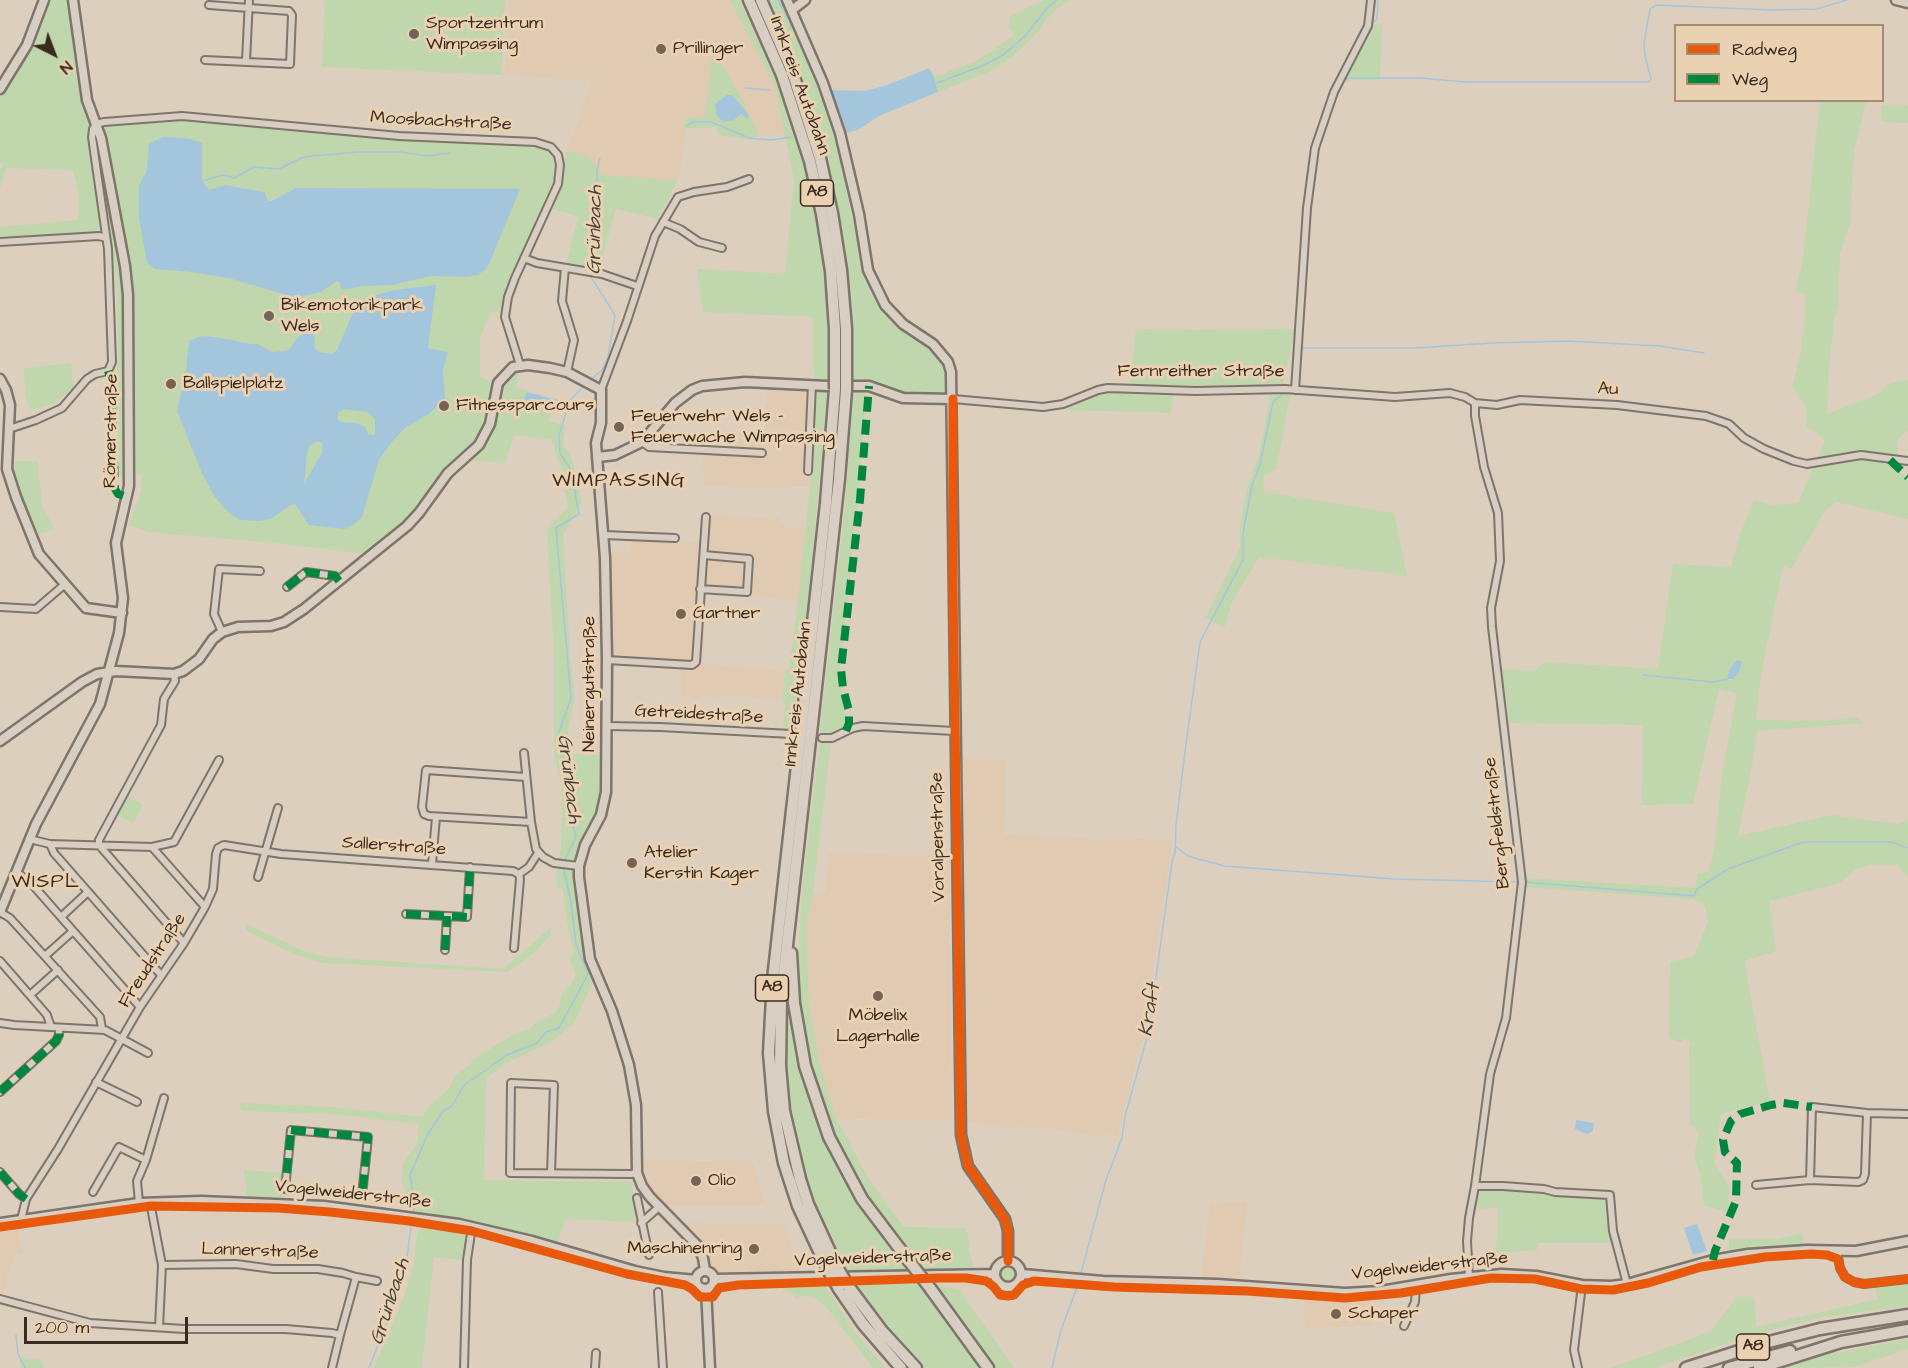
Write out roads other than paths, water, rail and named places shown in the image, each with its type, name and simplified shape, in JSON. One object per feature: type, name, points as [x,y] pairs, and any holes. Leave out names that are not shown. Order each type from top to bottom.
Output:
[{"type":"highway","name":"Innkreis Autobahn","points":[[749,0],[782,75],[810,161],[822,214],[831,271],[841,386]]},
{"type":"highway","name":"Innkreis Autobahn","points":[[761,0],[792,71],[820,158],[841,270],[846,329],[841,386],[839,479],[802,736],[773,980],[769,1053],[774,1112],[784,1163],[798,1206],[832,1268],[877,1341],[902,1368]]},
{"type":"highway","name":"Innkreis Autobahn","points":[[802,736],[779,1033],[780,1066],[784,1111],[793,1155],[808,1204],[832,1268]]},
{"type":"highway","points":[[789,926],[794,1003],[799,1038],[815,1099],[829,1137],[862,1199],[988,1368]]},
{"type":"highway","name":"Innkreis Autobahn","points":[[844,1288],[916,1368]]},
{"type":"highway","name":"A8","points":[[1686,1368],[1761,1344],[1820,1329],[1908,1315]]},
{"type":"highway","name":"A8","points":[[1759,1368],[1841,1342],[1908,1330]]},
{"type":"highway","points":[[877,1341],[895,1368]]},
{"type":"highway","points":[[1729,1368],[1787,1351],[1841,1342]]},
{"type":"street","points":[[0,89],[27,45],[44,0]]},
{"type":"street","name":"Römerstraße","points":[[0,912],[29,839],[96,711],[110,671],[122,613],[123,598],[116,543],[129,484],[128,295],[119,231],[101,138],[87,100],[73,0]]},
{"type":"street","name":"Voralpenstraße","points":[[787,0],[819,72],[840,133],[859,214],[868,270],[885,305],[903,324],[933,344],[948,362],[951,372],[961,1135],[968,1166],[1005,1219],[1008,1231],[1008,1261]]},
{"type":"street","points":[[792,10],[805,0]]},
{"type":"street","name":"Fernreither Straße","points":[[598,457],[615,455],[642,442],[675,403],[702,386],[745,382],[868,386],[903,398],[953,399],[1043,408],[1063,404],[1108,388],[1195,391],[1290,389],[1315,148],[1334,92],[1368,26],[1371,0]]},
{"type":"street","points":[[1896,0],[1908,3]]},
{"type":"street","points":[[205,60],[290,64],[292,15],[290,10],[248,4],[209,5]]},
{"type":"street","points":[[246,61],[248,4]]},
{"type":"street","name":"Moosbachstraße","points":[[96,124],[182,116],[345,132],[543,144],[551,147],[558,155],[560,165],[558,184],[508,297],[505,317],[520,365]]},
{"type":"street","points":[[9,429],[57,411],[71,399],[87,379],[95,374],[108,371],[111,366],[113,349],[106,238],[92,137],[96,124]]},
{"type":"street","points":[[0,741],[82,682],[97,674],[110,671],[174,674],[191,667],[213,639],[222,632],[238,627],[271,626],[284,622],[339,581],[407,526],[419,513],[448,473],[479,445],[490,424],[498,383],[507,371],[520,365],[550,368],[567,372],[602,390],[655,236],[678,197],[727,187],[749,179]]},
{"type":"street","points":[[663,222],[699,242],[722,248]]},
{"type":"street","points":[[0,242],[99,236],[106,238]]},
{"type":"street","points":[[525,258],[537,263],[596,273],[637,286]]},
{"type":"street","points":[[564,268],[562,301],[574,340],[567,372]]},
{"type":"street","points":[[0,379],[9,400],[9,429],[4,470],[39,554],[86,608],[122,613]]},
{"type":"street","points":[[807,471],[812,385]]},
{"type":"street","name":"Au","points":[[1290,389],[1395,397],[1450,393],[1465,397],[1475,403],[1497,405],[1520,400],[1617,405],[1671,411],[1706,416],[1729,424],[1744,438],[1764,449],[1807,464],[1861,455],[1908,460]]},
{"type":"street","name":"Neinergutstraße","points":[[602,390],[596,443],[604,535],[607,660],[605,799],[601,814],[585,845],[579,866],[579,877],[590,959],[625,1047],[631,1072],[636,1105],[637,1173],[642,1186],[659,1207],[698,1246],[705,1270]]},
{"type":"street","name":"Bergfeldstraße","points":[[1469,1276],[1467,1241],[1490,1074],[1506,1018],[1522,882],[1492,627],[1491,608],[1500,561],[1498,513],[1484,467],[1475,416],[1475,403]]},
{"type":"street","points":[[642,442],[649,447],[762,453]]},
{"type":"street","points":[[607,660],[692,665],[696,662],[706,517]]},
{"type":"street","points":[[604,535],[675,538]]},
{"type":"street","points":[[700,589],[747,592],[748,559],[704,555]]},
{"type":"street","points":[[222,632],[214,614],[219,569],[260,571]]},
{"type":"street","points":[[287,587],[306,572],[335,576],[339,581]]},
{"type":"street","points":[[0,607],[36,609],[64,585]]},
{"type":"street","points":[[174,674],[174,681],[164,699],[161,725],[99,836],[99,845],[184,943]]},
{"type":"street","name":"Getreidestraße","points":[[606,726],[802,736]]},
{"type":"street","points":[[822,738],[832,738],[863,726],[954,731]]},
{"type":"street","points":[[524,753],[534,844],[538,853],[549,860],[579,866]]},
{"type":"street","points":[[29,839],[50,844],[152,847],[174,842],[219,760]]},
{"type":"street","points":[[526,777],[426,770],[422,807],[424,814],[436,817],[531,822]]},
{"type":"street","points":[[258,877],[278,808]]},
{"type":"street","points":[[432,864],[436,817]]},
{"type":"street","points":[[50,844],[54,853],[161,975]]},
{"type":"street","name":"Sallerstraße","points":[[205,907],[213,889],[216,854],[220,846],[227,845],[303,856],[470,867],[513,871],[519,874]]},
{"type":"street","name":"Freudstraße","points":[[21,1220],[26,1199],[140,1007],[184,943],[205,907],[152,847]]},
{"type":"street","points":[[514,948],[519,874],[529,867],[538,853]]},
{"type":"street","points":[[406,914],[467,917],[470,867]]},
{"type":"street","points":[[16,872],[31,883],[140,1007]]},
{"type":"street","points":[[61,917],[88,892]]},
{"type":"street","points":[[0,912],[10,918],[100,1017],[102,1029]]},
{"type":"street","points":[[446,950],[447,916]]},
{"type":"street","points":[[45,956],[73,931]]},
{"type":"street","points":[[0,962],[50,1018],[59,1035],[56,1041],[0,1092]]},
{"type":"street","points":[[30,995],[58,970]]},
{"type":"street","points":[[0,1023],[102,1029],[148,1053]]},
{"type":"street","points":[[96,1082],[137,1102]]},
{"type":"street","points":[[552,1173],[554,1085],[511,1083],[510,1173],[631,1174],[637,1173]]},
{"type":"street","points":[[139,1203],[137,1181],[146,1160],[164,1098]]},
{"type":"street","points":[[1810,1180],[1812,1107],[1867,1113],[1908,1114]]},
{"type":"street","points":[[1756,1185],[1810,1180],[1858,1182],[1863,1180],[1867,1113]]},
{"type":"street","points":[[291,1130],[368,1137],[362,1196],[325,1193],[285,1189],[291,1130]]},
{"type":"street","points":[[93,1192],[119,1147],[146,1160]]},
{"type":"street","points":[[0,1172],[26,1199]]},
{"type":"street","points":[[1475,1186],[1503,1186],[1610,1196],[1613,1231],[1627,1284]]},
{"type":"street","points":[[324,1206],[325,1193]]},
{"type":"street","points":[[637,1198],[649,1255]]},
{"type":"street","name":"Vogelweiderstraße","points":[[0,1223],[150,1202],[210,1201],[324,1206],[413,1216],[472,1227],[635,1271],[696,1280]]},
{"type":"street","points":[[150,1202],[162,1265],[159,1327]]},
{"type":"street","points":[[641,1222],[659,1207]]},
{"type":"street","points":[[464,1368],[467,1260],[472,1227]]},
{"type":"street","name":"Vogelweiderstraße","points":[[1022,1274],[1336,1293],[1364,1293],[1469,1276],[1503,1274],[1524,1275],[1582,1285],[1611,1286],[1627,1284],[1688,1266],[1748,1254],[1806,1250],[1856,1251],[1908,1241]]},
{"type":"street","points":[[1837,1251],[1840,1268],[1845,1277],[1854,1282],[1864,1284],[1908,1279]]},
{"type":"street","points":[[1008,1261],[1019,1266],[1022,1274],[1016,1284],[1008,1287],[1001,1284],[995,1274],[998,1266],[1008,1261]]},
{"type":"street","name":"Lannerstraße","points":[[162,1265],[236,1264],[273,1269],[318,1269],[377,1281]]},
{"type":"street","points":[[705,1270],[712,1273],[715,1280],[711,1287],[706,1289],[698,1285],[696,1280],[700,1272],[705,1270]]},
{"type":"street","name":"Vogelweiderstraße","points":[[715,1280],[995,1274]]},
{"type":"street","points":[[332,1368],[356,1277]]},
{"type":"street","points":[[1578,1368],[1574,1350],[1582,1285]]},
{"type":"street","points":[[1404,1326],[1415,1302],[1416,1286]]},
{"type":"street","points":[[706,1289],[710,1368]]},
{"type":"street","points":[[658,1292],[663,1368]]},
{"type":"street","points":[[0,1299],[90,1323],[184,1329],[286,1329],[340,1335]]},
{"type":"street","points":[[595,1368],[596,1353]]},
{"type":"water","points":[[929,68],[938,92],[879,116],[859,129],[844,134],[829,90],[865,91]]},
{"type":"water","points":[[727,95],[734,97],[749,117],[746,118],[741,114],[734,120],[723,122],[717,115],[715,105]]},
{"type":"water","points":[[163,137],[186,138],[202,143],[202,181],[209,190],[225,185],[264,192],[268,201],[296,188],[520,189],[489,264],[477,275],[431,276],[393,285],[362,286],[341,290],[340,283],[337,281],[321,292],[299,297],[290,296],[232,279],[155,269],[147,263],[139,217],[139,186],[147,170],[149,144]]},
{"type":"water","points":[[436,285],[428,348],[448,352],[443,370],[445,398],[429,414],[406,427],[379,460],[362,517],[345,529],[309,525],[295,504],[271,519],[259,521],[240,520],[228,512],[214,496],[202,473],[177,411],[186,370],[189,341],[201,336],[214,337],[258,344],[272,352],[285,351],[290,349],[297,338],[306,331],[315,336],[314,347],[319,352],[332,354],[337,350],[358,301],[394,290]],"holes":[[[343,409],[367,412],[375,419],[375,435],[368,434],[365,427],[356,423],[338,420],[338,413]],[[321,442],[322,453],[304,484],[307,454],[310,445]]]},
{"type":"water","points":[[527,392],[563,401],[559,411],[523,403]]},
{"type":"water","points":[[1737,660],[1742,661],[1739,672],[1733,679],[1727,679],[1730,669]]},
{"type":"water","points":[[1576,1120],[1594,1123],[1593,1131],[1587,1134],[1575,1129]]},
{"type":"water","points":[[1697,1224],[1707,1251],[1693,1255],[1684,1228]]},
{"type":"waterway","points":[[778,0],[791,25],[790,29]]},
{"type":"waterway","name":"Grünbach","points":[[934,84],[982,66],[1003,55],[1024,37],[1049,6],[1057,0]]},
{"type":"waterway","points":[[1372,24],[1377,19],[1378,0]]},
{"type":"waterway","points":[[1331,111],[1344,80],[1349,78],[1420,78],[1466,82],[1649,82],[1651,79],[1644,43],[1650,9],[1656,5],[1770,10],[1817,9],[1847,0]]},
{"type":"waterway","points":[[745,88],[769,90]]},
{"type":"waterway","name":"Grünbach","points":[[686,126],[694,122],[711,122],[749,138],[771,140],[792,137]]},
{"type":"waterway","points":[[1325,129],[1326,124]]},
{"type":"waterway","points":[[1310,164],[1313,139]]},
{"type":"waterway","points":[[202,181],[223,175],[234,178],[254,167],[279,169],[301,158],[312,156],[357,152],[400,152],[428,156],[450,153]]},
{"type":"waterway","name":"Grünbach","points":[[592,269],[598,200],[597,171],[600,158]]},
{"type":"waterway","name":"Grünbach","points":[[590,380],[602,370],[608,357],[615,315],[591,277],[592,274]]},
{"type":"waterway","points":[[1303,348],[1415,348],[1568,341],[1660,346],[1704,353]]},
{"type":"waterway","points":[[1288,387],[1292,383],[1295,342]]},
{"type":"waterway","name":"Grünbach","points":[[564,862],[576,837],[568,807],[565,766],[559,732],[571,698],[556,528],[579,514],[571,470],[560,453],[559,435],[570,400],[584,386]]},
{"type":"waterway","name":"Kraft","points":[[1080,1277],[1106,1180],[1122,1138],[1125,1116],[1148,1034],[1175,853],[1176,825],[1200,642],[1243,560],[1243,533],[1252,485],[1260,465],[1273,402],[1286,391]]},
{"type":"waterway","points":[[1643,675],[1713,682],[1727,679]]},
{"type":"waterway","points":[[1524,882],[1694,896],[1697,889],[1728,869],[1803,842],[1892,842],[1908,848]]},
{"type":"waterway","points":[[1175,846],[1188,856],[1224,866],[1395,879],[1519,882]]},
{"type":"waterway","name":"Grünbach","points":[[413,1213],[415,1203],[410,1175],[428,1134],[443,1111],[452,1106],[464,1085],[507,1055],[537,1043],[546,1032],[559,1028],[588,974],[576,944],[571,902],[563,866]]},
{"type":"waterway","name":"Grünbach","points":[[369,1368],[392,1309],[406,1264],[412,1220]]},
{"type":"waterway","name":"Kraft","points":[[1052,1368],[1061,1330],[1079,1282]]},
{"type":"waterway","points":[[16,1335],[18,1354],[25,1368]]},
{"type":"place","name":"Sportzentrum Wimpassing","points":[[414,34]]},
{"type":"place","name":"Prillinger","points":[[661,49]]},
{"type":"place","name":"Bikemotorikpark Wels","points":[[269,316]]},
{"type":"place","name":"Ballspielplatz","points":[[171,384]]},
{"type":"place","name":"Fitnessparcours","points":[[444,406]]},
{"type":"place","name":"Feuerwehr Wels - Feuerwache Wimpassing","points":[[619,427]]},
{"type":"place","name":"Gartner","points":[[681,614]]},
{"type":"place","name":"Atelier Kerstin Kager","points":[[632,863]]},
{"type":"place","name":"Möbelix Lagerhalle","points":[[878,996]]},
{"type":"place","name":"Olio","points":[[696,1181]]},
{"type":"place","name":"Maschinenring","points":[[754,1249]]},
{"type":"place","name":"Schaper","points":[[1336,1314]]},
{"type":"district","name":"WIMPASSING","points":[[619,482]]},
{"type":"district","name":"WISPL","points":[[46,883]]}]
